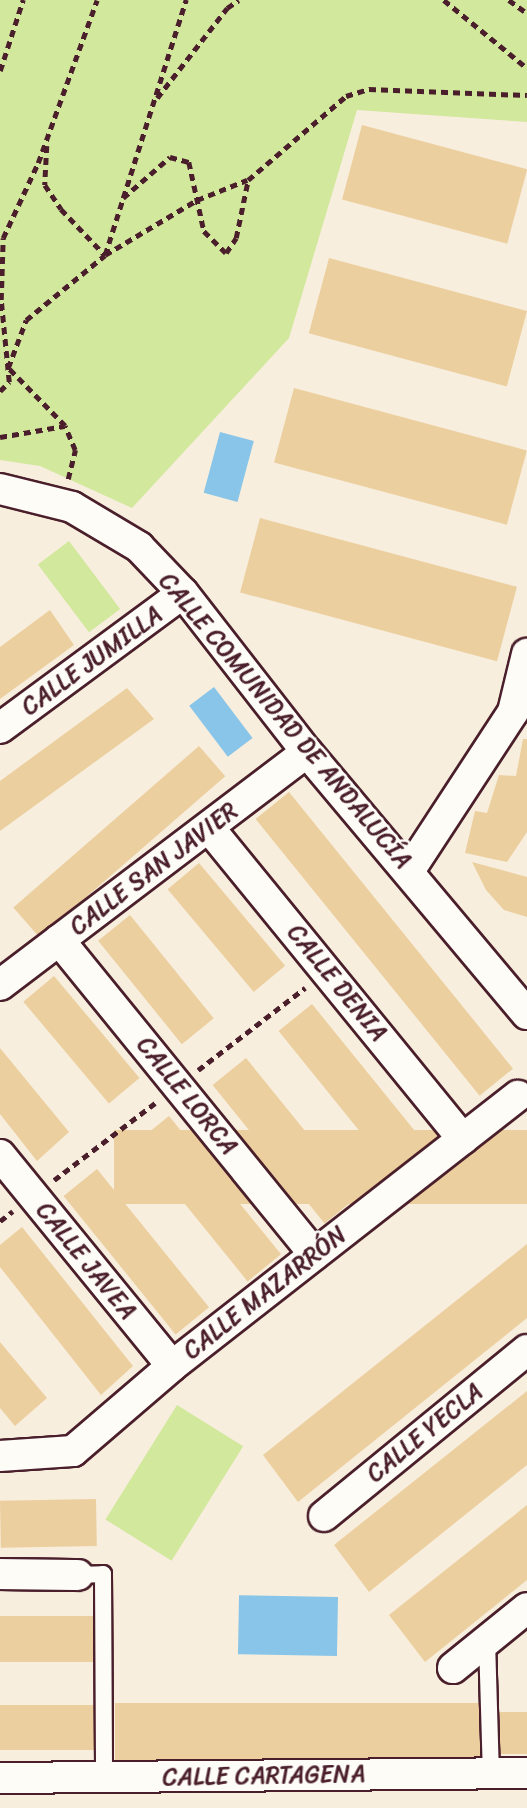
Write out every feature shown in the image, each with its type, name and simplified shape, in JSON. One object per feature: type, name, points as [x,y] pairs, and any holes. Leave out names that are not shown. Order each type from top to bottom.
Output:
[{"type":"street","name":"CALLE COMUNIDAD DE ANDALUCÍA","points":[[0,489],[72,507],[139,547],[183,593],[307,752],[527,1014]]},
{"type":"street","name":"CALLE JUMILLA","points":[[0,728],[183,593]]},
{"type":"street","points":[[409,871],[513,712],[527,654]]},
{"type":"street","name":"CALLE SAN JAVIER","points":[[0,985],[210,829],[307,752]]},
{"type":"street","name":"CALLE DENIA","points":[[210,829],[463,1139]]},
{"type":"street","name":"CALLE LORCA","points":[[59,940],[314,1254]]},
{"type":"street","name":"CALLE MAZARRÓN","points":[[0,1456],[73,1451],[172,1366],[519,1096]]},
{"type":"street","name":"CALLE JAVEA","points":[[0,1155],[172,1366]]},
{"type":"street","name":"CALLE YECLA","points":[[324,1516],[527,1350]]},
{"type":"street","points":[[0,1574],[78,1575]]},
{"type":"street","points":[[453,1668],[527,1608]]},
{"type":"street","name":"CALLE CARTAGENA","points":[[0,1778],[527,1773]]},
{"type":"lane","points":[[78,1575],[103,1574],[104,1777]]},
{"type":"lane","points":[[487,1641],[491,1773]]},
{"type":"path","points":[[0,71],[23,0]]},
{"type":"path","points":[[0,391],[9,382],[1,300],[3,238],[47,139],[97,0]]},
{"type":"path","points":[[105,254],[186,0]]},
{"type":"path","points":[[154,101],[226,8],[239,0]]},
{"type":"path","points":[[444,0],[527,68]]},
{"type":"path","points":[[509,0],[527,13]]},
{"type":"path","points":[[8,368],[26,320],[105,254],[197,200],[248,180],[346,96],[369,89],[527,95]]},
{"type":"path","points":[[47,139],[45,185],[61,209],[105,254]]},
{"type":"path","points":[[123,199],[170,157],[189,162],[204,231],[226,253],[236,238],[248,180]]},
{"type":"path","points":[[8,368],[65,426],[75,450],[68,476],[72,507]]},
{"type":"path","points":[[0,437],[65,426]]},
{"type":"green space","points":[[0,0],[527,0],[527,122],[357,110],[289,338],[132,508],[40,466],[0,460]]},
{"type":"green space","points":[[69,541],[120,609],[89,632],[38,564]]},
{"type":"green space","points":[[177,1405],[243,1446],[172,1561],[105,1519]]},
{"type":"water","points":[[220,432],[254,441],[238,502],[204,493]]},
{"type":"water","points":[[214,687],[253,738],[228,757],[189,706]]},
{"type":"water","points":[[239,1595],[338,1597],[337,1656],[238,1654]]},
{"type":"building","points":[[362,125],[527,169],[507,244],[342,199]]},
{"type":"building","points":[[329,258],[527,311],[507,386],[309,333]]},
{"type":"building","points":[[294,388],[527,450],[507,525],[274,462]]},
{"type":"building","points":[[260,518],[517,587],[497,661],[240,592]]},
{"type":"building","points":[[50,610],[74,645],[0,699],[0,647]]},
{"type":"building","points":[[127,688],[154,719],[0,831],[0,781]]},
{"type":"building","points":[[523,739],[527,739],[527,832],[507,862],[465,853],[475,811],[487,813],[499,775],[516,776]]},
{"type":"building","points":[[199,746],[225,776],[40,938],[13,907]]},
{"type":"building","points":[[289,792],[513,1069],[480,1096],[256,819]]},
{"type":"building","points":[[472,862],[527,877],[527,917],[504,910],[486,890]]},
{"type":"building","points":[[199,863],[285,966],[254,992],[168,889]]},
{"type":"building","points":[[130,915],[214,1018],[182,1044],[98,941]]},
{"type":"building","points":[[54,976],[139,1078],[109,1104],[23,1002]]},
{"type":"building","points":[[312,1004],[424,1142],[391,1169],[279,1031]]},
{"type":"building","points":[[0,1048],[69,1132],[37,1161],[0,1114]]},
{"type":"building","points":[[246,1058],[358,1196],[325,1223],[213,1085]]},
{"type":"building","points":[[169,1116],[281,1254],[248,1281],[136,1143]]},
{"type":"building","points":[[114,1130],[527,1130],[527,1204],[114,1204]]},
{"type":"building","points":[[97,1169],[209,1307],[176,1334],[64,1196]]},
{"type":"building","points":[[22,1227],[133,1366],[101,1395],[0,1267],[0,1245]]},
{"type":"building","points":[[527,1244],[527,1318],[298,1502],[263,1455]]},
{"type":"building","points":[[0,1342],[47,1398],[15,1426],[0,1408]]},
{"type":"building","points":[[527,1391],[527,1465],[369,1592],[334,1545]]},
{"type":"building","points":[[96,1499],[97,1546],[1,1548],[0,1501]]},
{"type":"building","points":[[527,1505],[527,1580],[425,1662],[389,1615]]},
{"type":"building","points":[[0,1616],[95,1616],[95,1662],[0,1662]]},
{"type":"building","points":[[115,1703],[484,1703],[484,1761],[115,1761]]},
{"type":"building","points":[[0,1705],[97,1705],[97,1750],[0,1750]]},
{"type":"building","points":[[497,1712],[527,1712],[527,1754],[497,1754]]}]
